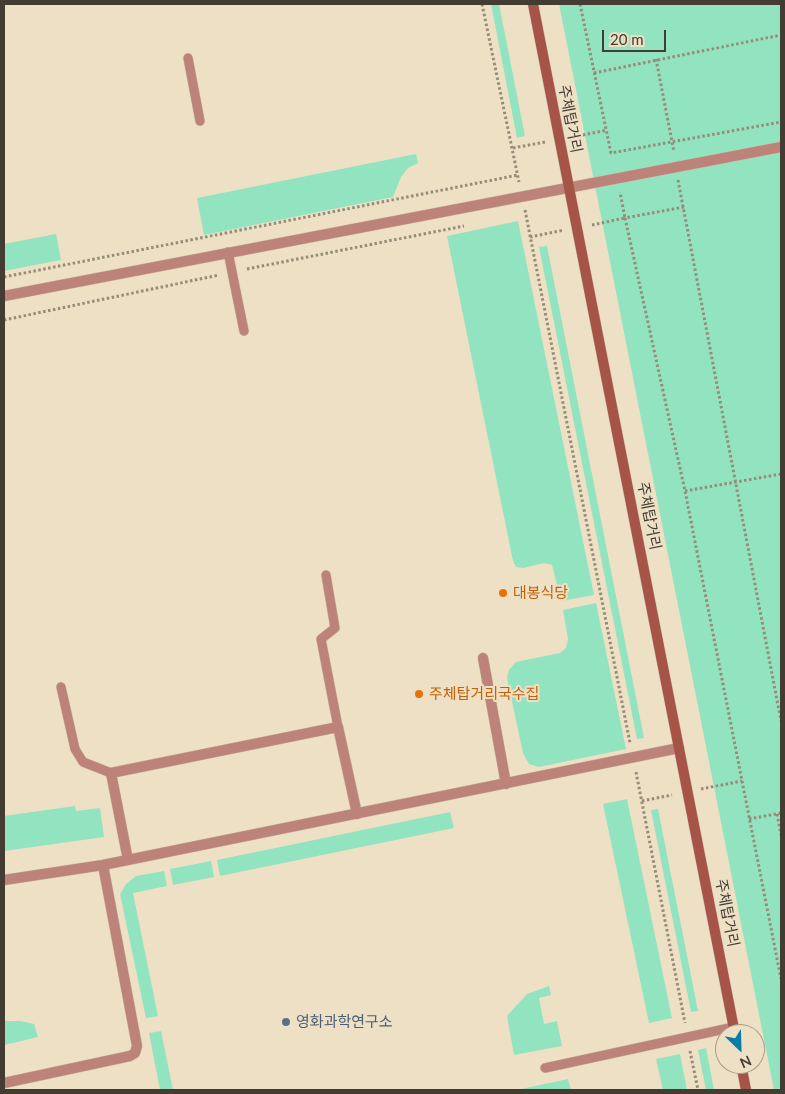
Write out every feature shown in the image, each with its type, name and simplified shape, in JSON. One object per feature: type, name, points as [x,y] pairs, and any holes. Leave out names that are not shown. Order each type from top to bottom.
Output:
[{"type":"main road","name":"주체탑거리","points":[[533,4],[734,1024]]},
{"type":"main road","points":[[743,1074],[746,1090]]},
{"type":"street","points":[[4,296],[781,147]]},
{"type":"street","points":[[483,658],[506,784]]},
{"type":"street","points":[[128,860],[111,773],[338,727],[357,814]]},
{"type":"street","points":[[4,880],[103,865],[679,748]]},
{"type":"street","points":[[4,1083],[130,1056],[136,1053],[137,1046],[103,865]]},
{"type":"lane","points":[[188,58],[200,121]]},
{"type":"lane","points":[[228,252],[244,331]]},
{"type":"lane","points":[[326,575],[335,628],[321,639],[338,727]]},
{"type":"lane","points":[[61,687],[74,749],[83,762],[111,773]]},
{"type":"lane","points":[[545,1068],[688,1037],[715,1034]]},
{"type":"path","points":[[482,4],[526,214],[698,1090]]},
{"type":"path","points":[[580,4],[612,153],[672,144],[781,122]]},
{"type":"path","points":[[594,72],[781,35]]},
{"type":"path","points":[[656,59],[781,721]]},
{"type":"path","points":[[4,277],[518,175]]},
{"type":"path","points":[[684,207],[625,218],[685,491],[781,979]]},
{"type":"path","points":[[516,215],[526,214]]},
{"type":"path","points":[[4,320],[467,225]]},
{"type":"path","points":[[685,491],[781,474]]},
{"type":"path","points":[[749,819],[779,813],[781,834]]},
{"type":"green space","points":[[491,4],[499,4],[525,136],[517,138]]},
{"type":"green space","points":[[559,4],[781,4],[781,1090],[774,1090],[765,1045],[765,1024],[761,1024]]},
{"type":"green space","points":[[416,154],[418,163],[408,168],[401,177],[393,197],[204,235],[197,198]]},
{"type":"green space","points":[[518,221],[594,595],[561,601],[552,565],[544,563],[523,568],[516,567],[513,561],[447,236]]},
{"type":"green space","points":[[56,234],[61,260],[4,271],[4,244]]},
{"type":"green space","points":[[547,246],[644,738],[637,739],[539,247]]},
{"type":"green space","points":[[596,603],[626,749],[539,767],[529,764],[523,753],[507,678],[509,670],[516,662],[560,653],[566,648],[568,639],[563,610]]},
{"type":"green space","points":[[627,799],[672,1018],[649,1023],[603,804]]},
{"type":"green space","points":[[75,806],[76,811],[100,808],[104,837],[4,851],[4,816]]},
{"type":"green space","points":[[658,809],[698,1011],[691,1012],[651,810]]},
{"type":"green space","points":[[450,812],[454,828],[220,876],[217,860]]},
{"type":"green space","points":[[211,861],[214,877],[173,885],[170,869]]},
{"type":"green space","points":[[164,871],[167,886],[133,893],[158,1016],[146,1018],[120,894],[126,884],[136,876]]},
{"type":"green space","points":[[549,986],[551,995],[539,998],[544,1024],[557,1021],[562,1046],[514,1055],[507,1016],[527,994]]},
{"type":"green space","points":[[4,1021],[20,1021],[34,1024],[38,1037],[4,1045]]},
{"type":"green space","points":[[161,1031],[173,1090],[160,1090],[149,1033]]},
{"type":"green space","points":[[706,1048],[714,1090],[706,1090],[698,1050]]},
{"type":"green space","points":[[680,1054],[687,1090],[663,1090],[656,1059]]},
{"type":"green space","points":[[568,1079],[571,1090],[521,1089]]},
{"type":"place","name":"대봉식당","points":[[503,593]]},
{"type":"place","name":"주체탑거리국수집","points":[[419,694]]},
{"type":"place","name":"영화과학연구소","points":[[286,1022]]}]
